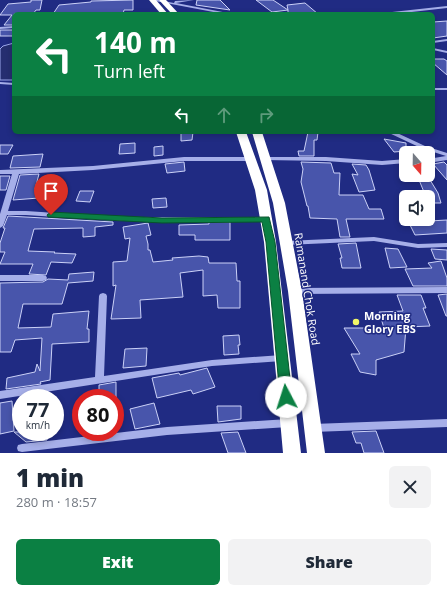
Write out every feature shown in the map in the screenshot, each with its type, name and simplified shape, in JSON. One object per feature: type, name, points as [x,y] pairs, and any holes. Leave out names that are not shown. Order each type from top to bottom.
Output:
[{"type":"highway","points":[[152,0],[163,12]]},
{"type":"highway","points":[[165,2],[174,12]]},
{"type":"highway","points":[[242,134],[261,190],[270,242],[292,453]]},
{"type":"highway","name":"Ramanand Chok Road","points":[[258,134],[278,203],[295,291],[316,453]]},
{"type":"street","points":[[152,0],[220,12]]},
{"type":"street","points":[[165,2],[192,0]]},
{"type":"street","points":[[401,12],[447,7]]},
{"type":"street","points":[[0,28],[12,28]]},
{"type":"street","points":[[435,42],[447,40]]},
{"type":"street","points":[[435,50],[447,52]]},
{"type":"street","points":[[0,83],[12,84]]},
{"type":"street","points":[[435,89],[447,89]]},
{"type":"street","points":[[394,134],[423,147],[447,154]]},
{"type":"street","points":[[435,160],[447,158]]},
{"type":"street","points":[[0,172],[93,168],[184,159],[250,159]]},
{"type":"street","points":[[266,159],[326,159],[382,162],[399,161]]},
{"type":"street","points":[[0,226],[16,172]]},
{"type":"street","points":[[4,213],[26,213],[124,220],[266,219]]},
{"type":"street","points":[[286,243],[374,239],[418,246],[447,245]]},
{"type":"street","points":[[0,278],[43,278]]},
{"type":"street","points":[[295,291],[447,290]]},
{"type":"street","points":[[99,380],[103,296]]},
{"type":"street","points":[[0,395],[212,362],[282,358]]},
{"type":"street","points":[[22,448],[167,431],[288,423]]},
{"type":"street","points":[[312,428],[447,424]]},
{"type":"shaded area","points":[[12,44],[12,80],[0,80],[0,49],[3,46]]},
{"type":"building","points":[[31,0],[42,0],[40,10],[36,10],[34,12],[12,12],[12,15],[0,15],[8,4],[31,2]]},
{"type":"building","points":[[133,0],[133,10],[124,10],[124,12],[54,12],[59,5],[91,1]]},
{"type":"building","points":[[197,0],[220,0],[230,10],[196,5]]},
{"type":"building","points":[[256,0],[273,0],[288,10],[272,12]]},
{"type":"building","points":[[305,3],[316,12],[288,12],[287,5]]},
{"type":"building","points":[[12,15],[12,25],[4,25]]},
{"type":"building","points":[[447,21],[447,36],[435,38],[435,22]]},
{"type":"building","points":[[0,30],[12,30],[12,36],[0,36]]},
{"type":"building","points":[[435,59],[444,59],[447,61],[447,75],[435,65]]},
{"type":"building","points":[[181,134],[193,134],[192,140],[181,141]]},
{"type":"building","points":[[308,134],[318,134],[317,140],[314,140],[314,156],[299,156],[298,151],[304,151]]},
{"type":"building","points":[[384,139],[406,143],[406,146],[399,146],[399,152],[394,152]]},
{"type":"building","points":[[135,143],[135,153],[119,154],[120,144]]},
{"type":"building","points":[[0,145],[13,145],[8,154],[0,154]]},
{"type":"building","points":[[163,146],[163,155],[154,156],[154,147]]},
{"type":"building","points":[[43,154],[40,167],[10,168],[13,156]]},
{"type":"building","points":[[184,162],[185,171],[167,173],[165,164]]},
{"type":"building","points":[[301,162],[331,163],[334,173],[340,173],[339,195],[363,195],[369,209],[381,209],[384,219],[346,219],[350,237],[340,237],[337,219],[310,218],[301,182],[303,169]]},
{"type":"building","points":[[444,162],[447,165],[447,180],[435,166],[435,164]]},
{"type":"building","points":[[352,164],[366,165],[375,190],[359,192],[352,174],[358,175]]},
{"type":"building","points":[[39,174],[35,189],[39,191],[39,198],[13,200],[20,175]]},
{"type":"building","points":[[0,176],[10,176],[6,190],[0,190]]},
{"type":"building","points":[[420,182],[431,182],[438,193],[441,203],[435,203],[435,190],[423,190]]},
{"type":"building","points":[[80,191],[94,191],[90,202],[76,201]]},
{"type":"building","points":[[166,198],[167,207],[153,208],[152,199]]},
{"type":"building","points":[[8,216],[113,222],[113,225],[95,227],[95,236],[83,237],[83,228],[34,229],[28,251],[76,254],[72,263],[51,262],[46,275],[29,274],[33,264],[0,264],[5,252],[0,252],[0,243],[5,228],[3,228]]},
{"type":"building","points":[[447,220],[447,233],[415,235],[410,226],[435,226],[435,221]]},
{"type":"building","points":[[209,222],[230,222],[230,240],[195,240],[195,235],[179,235],[179,225],[209,224]]},
{"type":"building","points":[[148,223],[151,235],[146,236],[148,250],[150,250],[153,262],[173,260],[172,258],[199,256],[208,257],[209,263],[236,263],[237,281],[240,281],[240,308],[218,308],[217,295],[203,296],[203,270],[180,273],[183,297],[140,300],[141,318],[111,319],[116,285],[113,286],[113,262],[127,261],[130,238],[125,239],[123,227]]},
{"type":"building","points":[[356,243],[361,268],[342,268],[340,258],[342,258],[338,244]]},
{"type":"building","points":[[385,248],[398,249],[407,267],[390,268]]},
{"type":"building","points":[[431,249],[447,250],[447,260],[435,259]]},
{"type":"building","points":[[441,261],[447,278],[447,286],[413,286],[405,269],[432,268],[428,263]]},
{"type":"building","points":[[94,272],[93,281],[68,283],[62,304],[23,304],[18,328],[51,327],[53,314],[89,311],[87,329],[89,329],[89,342],[52,344],[50,380],[40,382],[41,384],[6,389],[7,378],[35,372],[37,364],[40,371],[42,338],[15,340],[11,352],[0,352],[0,283],[43,282],[48,279],[68,280],[69,274]]},
{"type":"building","points":[[447,294],[447,316],[446,316],[438,295]]},
{"type":"building","points":[[397,295],[421,295],[426,308],[423,308],[430,326],[406,327],[404,352],[376,360],[376,375],[360,372],[351,354],[360,354],[344,328],[384,328],[379,312],[403,311]]},
{"type":"building","points":[[239,335],[239,354],[224,355],[223,336]]},
{"type":"building","points":[[147,348],[146,366],[123,368],[125,349]]},
{"type":"building","points":[[207,368],[215,387],[193,394],[191,390],[157,398],[152,378],[179,373],[180,375]]},
{"type":"building","points":[[116,382],[116,389],[99,389],[99,385]]},
{"type":"building","points":[[12,401],[12,431],[0,434],[0,403]]},
{"type":"building","points":[[154,403],[160,424],[135,429],[130,409]]},
{"type":"building","points":[[217,406],[241,406],[241,419],[218,422]]},
{"type":"building","points":[[376,431],[384,453],[364,453],[361,443],[356,443],[352,432]]},
{"type":"building","points":[[238,432],[246,453],[228,453],[221,433]]},
{"type":"place","name":"Morning Glory EBS","points":[[356,322]]},
{"type":"route","points":[[51,215],[162,220],[266,219],[270,242],[286,397]]}]
